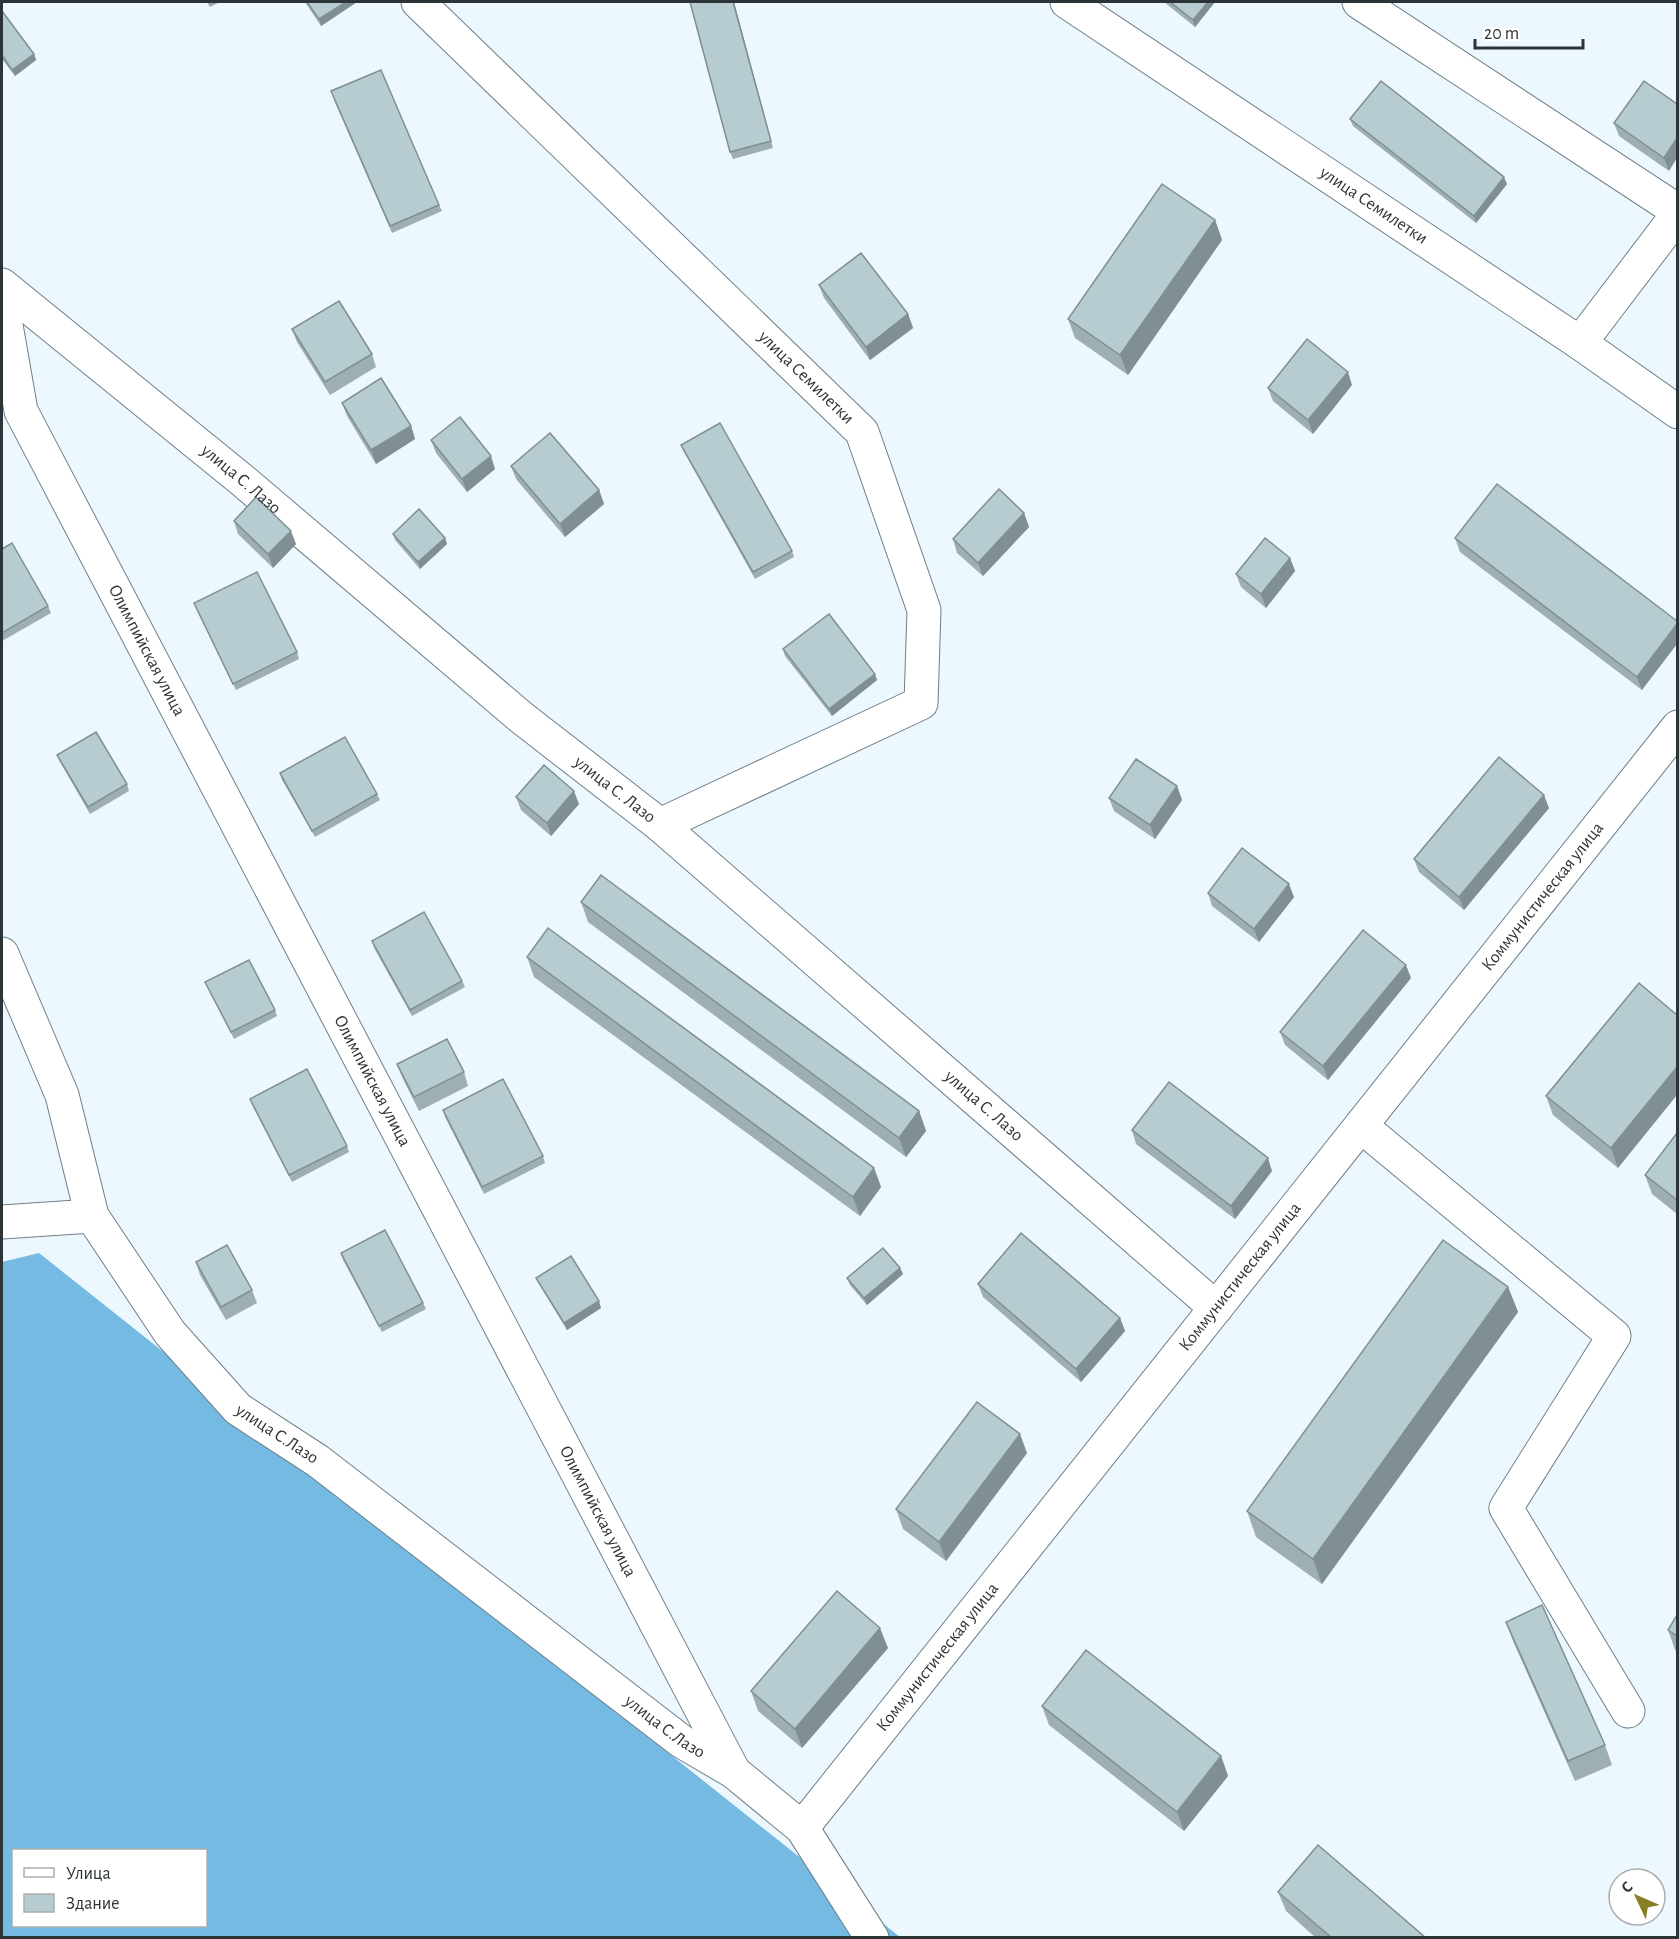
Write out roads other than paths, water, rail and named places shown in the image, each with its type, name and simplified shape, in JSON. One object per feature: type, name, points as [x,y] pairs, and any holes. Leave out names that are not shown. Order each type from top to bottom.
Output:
[{"type":"street","name":"улица Семилетки","points":[[418,2],[862,432],[924,610],[921,703],[660,825]]},
{"type":"street","name":"улица Семилетки","points":[[1067,2],[1580,343],[1677,412]]},
{"type":"street","points":[[1359,2],[1677,212],[1580,343]]},
{"type":"street","name":"улица С. Лазо","points":[[2,285],[243,480],[522,718],[660,825],[1216,1308]]},
{"type":"street","name":"Олимпийская улица","points":[[2,302],[21,411],[734,1772],[802,1828],[872,1938]]},
{"type":"street","name":"Коммунистическая улица","points":[[802,1828],[1677,727]]},
{"type":"street","name":"улица С.Лазо","points":[[2,954],[62,1095],[92,1216],[170,1333],[238,1409],[318,1461],[681,1741],[734,1772]]},
{"type":"street","points":[[1361,1126],[1614,1336],[1506,1508],[1628,1711]]},
{"type":"street","points":[[2,1222],[92,1216]]}]
